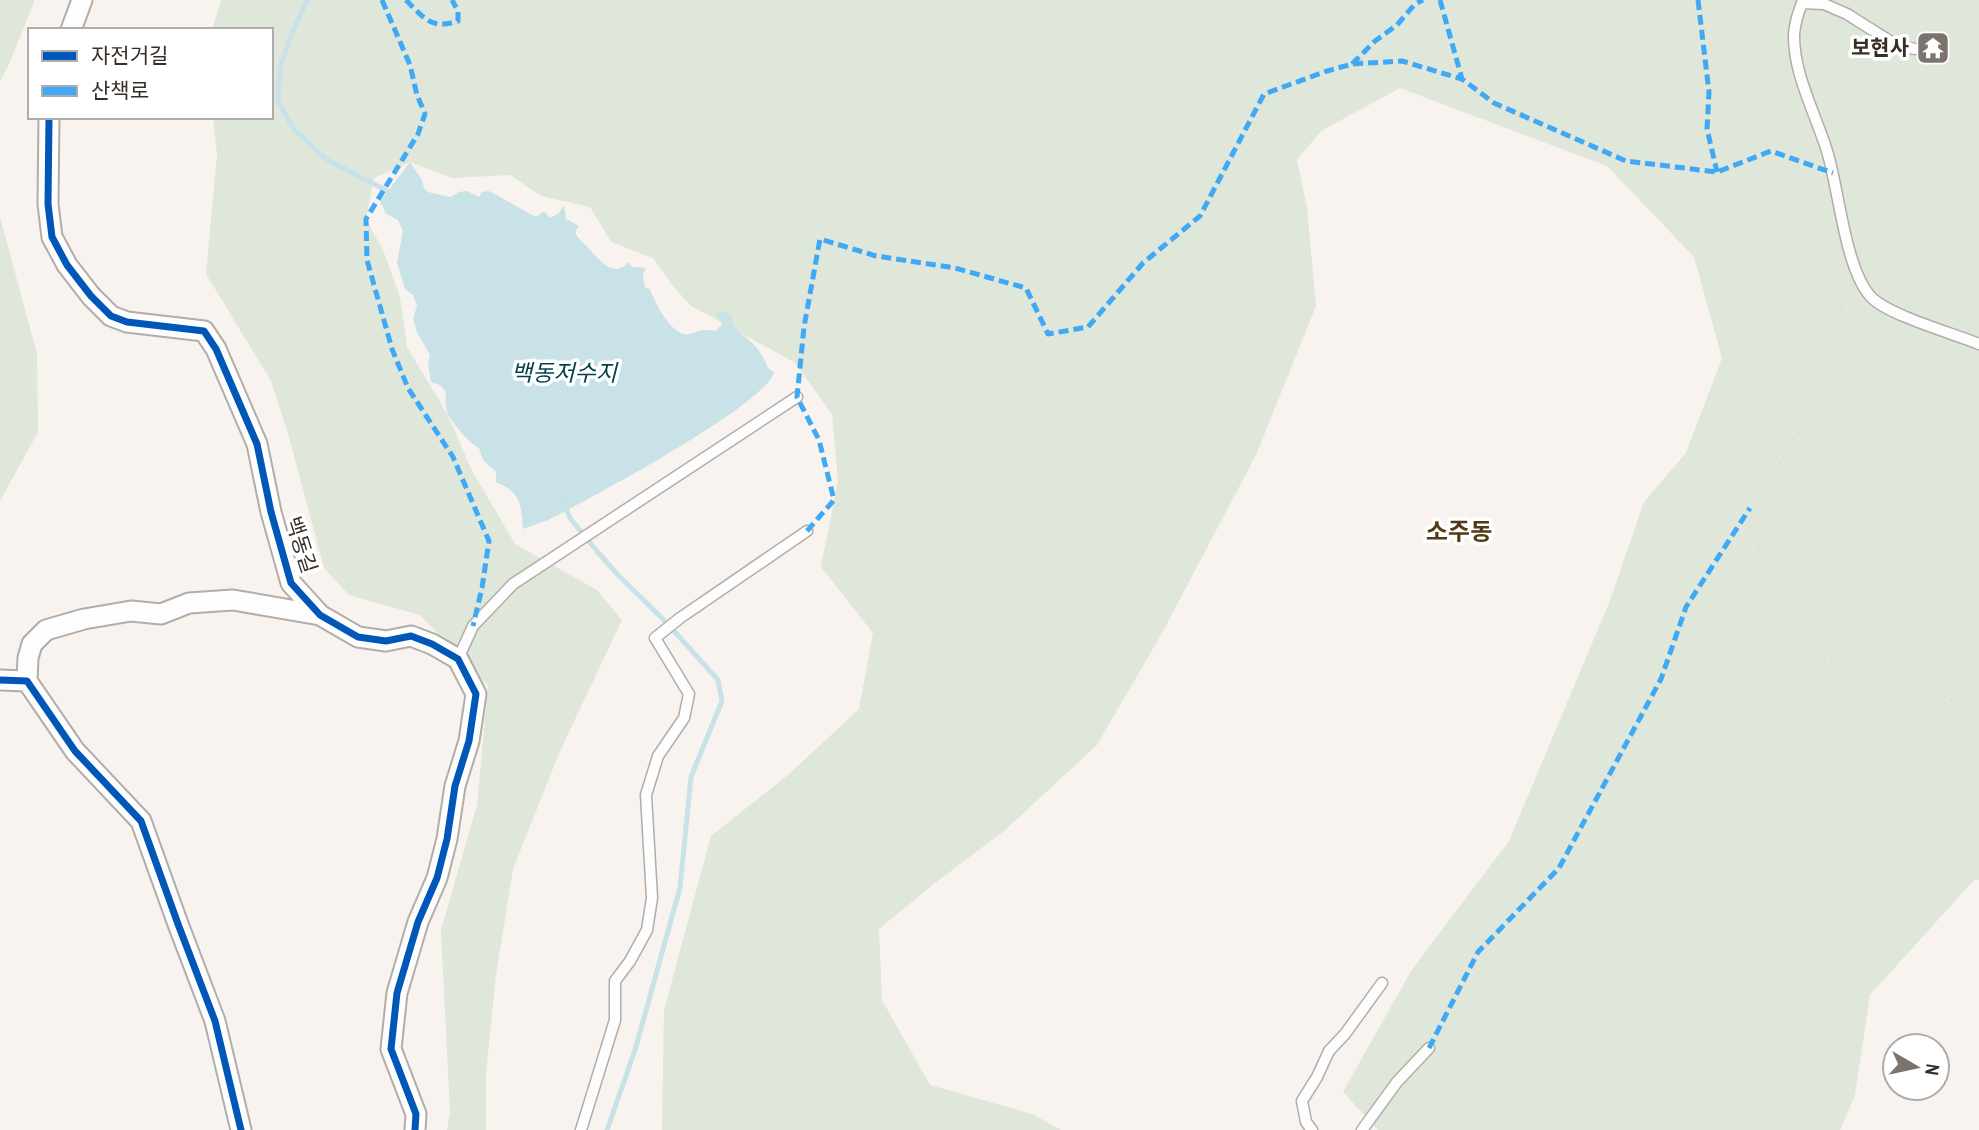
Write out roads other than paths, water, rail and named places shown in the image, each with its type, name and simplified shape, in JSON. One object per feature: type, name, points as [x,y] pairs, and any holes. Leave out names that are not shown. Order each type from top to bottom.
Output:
[{"type":"street","points":[[72,28],[82,0]]},
{"type":"street","name":"백동길","points":[[49,119],[48,204],[52,237],[91,296],[111,316],[127,322],[204,331],[216,349],[257,444],[271,512],[291,583],[320,615],[358,637],[386,641],[411,636],[458,659]]},
{"type":"street","points":[[241,1130],[215,1021],[141,821],[75,751],[27,681],[27,658],[32,644],[46,630],[84,619],[131,611],[161,614],[189,603],[233,600],[320,615]]},
{"type":"street","points":[[415,1130],[416,1114],[391,1049],[397,993],[418,922],[437,878],[447,839],[455,786],[469,741],[476,694],[458,659]]},
{"type":"street","points":[[0,680],[27,681]]},
{"type":"lane","points":[[1915,49],[1896,45],[1847,14],[1824,4],[1802,3],[1797,15],[1794,34],[1797,59],[1827,149],[1844,229],[1856,270],[1869,295],[1882,307],[1979,344]]},
{"type":"lane","points":[[458,659],[473,626],[513,583],[797,397]]},
{"type":"lane","points":[[581,1130],[615,1020],[615,981],[647,930],[652,898],[646,795],[658,756],[684,718],[689,694],[655,638],[807,531]]},
{"type":"lane","points":[[1312,1130],[1306,1122],[1302,1101],[1329,1051],[1345,1034],[1382,983]]},
{"type":"lane","points":[[1362,1130],[1397,1082],[1429,1048]]},
{"type":"water","name":"백동저수지","points":[[410,162],[428,192],[450,197],[467,191],[479,197],[482,192],[489,191],[536,217],[544,211],[550,218],[559,213],[564,205],[566,219],[579,226],[575,232],[578,237],[603,263],[618,269],[629,262],[632,267],[646,268],[643,274],[645,288],[650,289],[664,317],[676,330],[688,334],[703,330],[715,331],[722,321],[714,314],[731,314],[735,328],[756,348],[768,368],[774,372],[764,387],[710,428],[597,494],[548,520],[523,529],[520,506],[515,495],[496,482],[496,472],[483,460],[479,448],[462,433],[448,414],[446,392],[440,385],[431,382],[428,364],[430,355],[417,332],[413,318],[417,306],[413,295],[405,289],[397,263],[403,231],[398,220],[386,214],[380,201]]},
{"type":"waterway","points":[[307,0],[280,67],[278,101],[294,130],[326,159],[393,194]]},
{"type":"waterway","points":[[564,503],[570,518],[596,550],[718,680],[722,701],[691,777],[680,888],[635,1050],[607,1130]]},
{"type":"place","name":"보현사","points":[[1933,48]]},
{"type":"district","name":"소주동","points":[[1459,532]]}]
